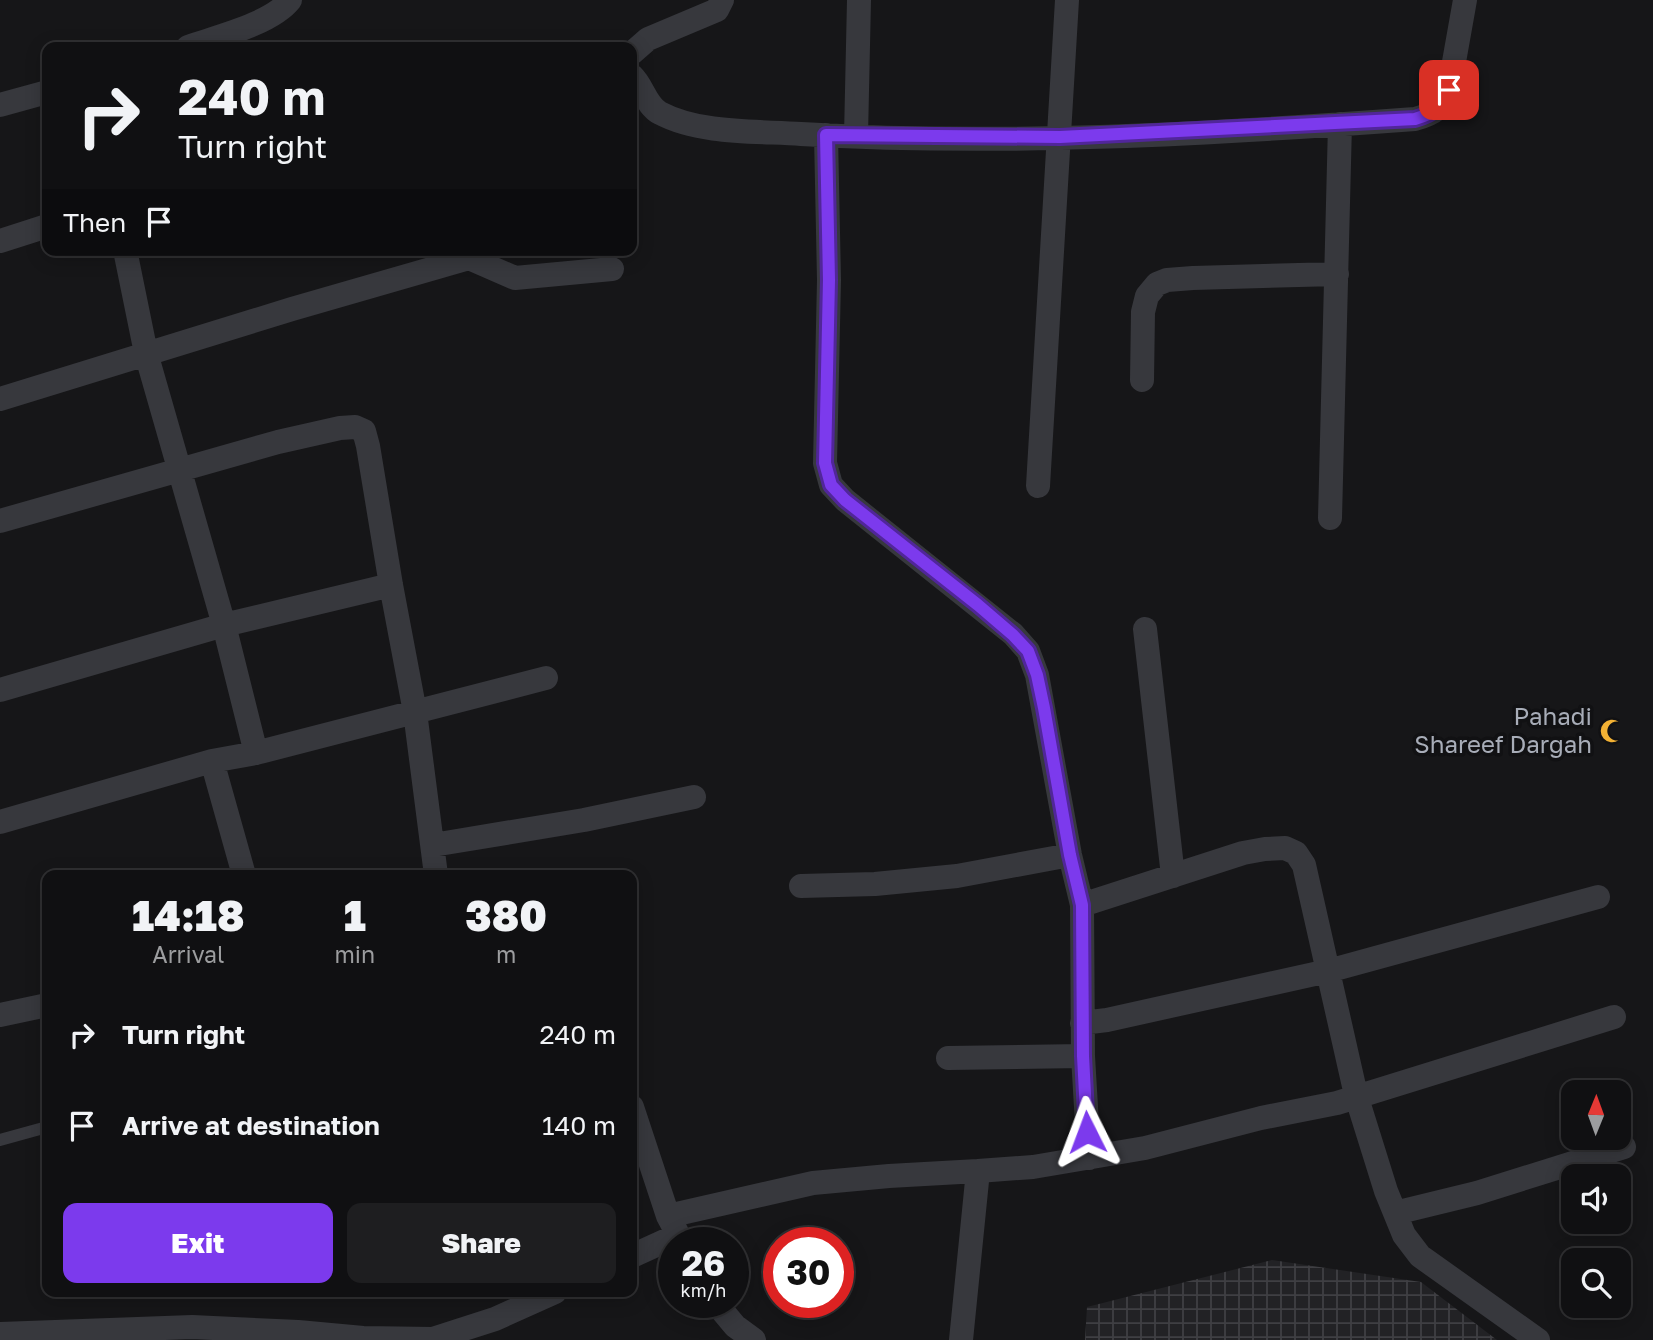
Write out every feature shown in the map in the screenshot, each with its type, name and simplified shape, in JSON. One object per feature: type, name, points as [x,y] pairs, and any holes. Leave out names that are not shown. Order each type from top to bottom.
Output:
[{"type":"street","points":[[203,42],[252,25],[286,6],[290,0]]},
{"type":"street","points":[[637,49],[648,39],[717,10],[722,0]]},
{"type":"street","points":[[856,136],[859,0]]},
{"type":"street","points":[[1038,486],[1067,0]]},
{"type":"street","points":[[637,83],[657,113],[707,128],[826,135],[1060,137],[1415,119],[1434,113],[1444,103],[1449,90],[1465,0]]},
{"type":"street","points":[[0,105],[42,93]]},
{"type":"street","points":[[1330,518],[1340,124]]},
{"type":"street","points":[[826,135],[829,280],[825,463],[831,485],[845,500],[971,599],[1028,651],[1037,675],[1070,855],[1082,905],[1082,1023],[1088,1158]]},
{"type":"street","points":[[0,241],[42,228]]},
{"type":"street","points":[[126,256],[146,353],[224,625],[256,753]]},
{"type":"street","points":[[0,399],[469,258],[516,278],[612,269]]},
{"type":"street","points":[[1142,380],[1143,312],[1147,296],[1157,284],[1167,279],[1337,274]]},
{"type":"street","points":[[0,521],[179,469],[340,428],[355,427],[364,431],[369,446],[415,712],[436,870]]},
{"type":"street","points":[[0,690],[224,625],[391,585]]},
{"type":"street","points":[[1145,629],[1173,876]]},
{"type":"street","points":[[0,822],[212,761],[256,753],[547,678]]},
{"type":"street","points":[[212,761],[243,870]]},
{"type":"street","points":[[433,845],[584,821],[694,797]]},
{"type":"street","points":[[1082,905],[1243,853],[1285,848],[1296,853],[1304,866],[1356,1095],[1404,1235],[1420,1256],[1538,1340]]},
{"type":"street","points":[[801,886],[875,884],[957,876],[1070,855]]},
{"type":"street","points":[[1082,1023],[1107,1020],[1328,971],[1598,897]]},
{"type":"street","points":[[0,1016],[42,1006]]},
{"type":"street","points":[[687,1227],[813,1183],[1033,1167],[1145,1148],[1261,1118],[1337,1103],[1614,1017]]},
{"type":"street","points":[[948,1058],[1083,1056]]},
{"type":"street","points":[[637,1121],[675,1227]]},
{"type":"street","points":[[1395,1213],[1477,1193],[1614,1150]]},
{"type":"street","points":[[961,1340],[978,1171]]},
{"type":"street","points":[[637,1253],[658,1241]]},
{"type":"street","points":[[0,1334],[192,1327],[363,1338],[433,1339],[495,1320],[544,1297]]},
{"type":"street","points":[[728,1318],[754,1340]]},
{"type":"lane","points":[[0,1140],[42,1128]]},
{"type":"shaded area","points":[[1272,1260],[1421,1282],[1497,1340],[1085,1340],[1087,1307]]},
{"type":"place","name":"Pahadi Shareef Dargah","points":[[1612,731]]},
{"type":"route","points":[[1087,1132],[1083,1056],[1082,905],[1070,855],[1037,675],[1028,651],[978,605],[845,500],[831,485],[825,463],[829,280],[826,135],[1060,137],[1415,119],[1434,113],[1444,103],[1449,90]]}]
